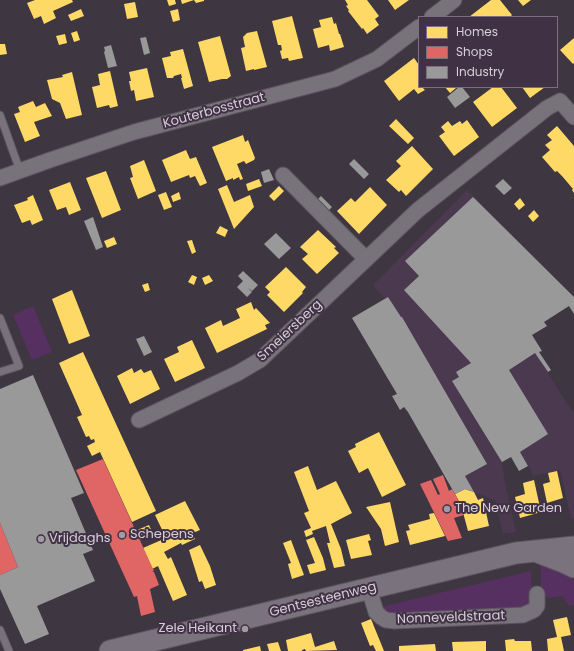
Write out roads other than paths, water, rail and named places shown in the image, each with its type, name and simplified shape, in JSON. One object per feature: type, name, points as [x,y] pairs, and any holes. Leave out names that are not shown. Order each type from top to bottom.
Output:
[{"type":"main road","name":"Gentsesteenweg","points":[[110,651],[516,553],[574,547]]},
{"type":"main road","name":"Gentsesteenweg","points":[[536,551],[574,567]]},
{"type":"street","points":[[433,16],[454,0]]},
{"type":"street","name":"Kouterbosstraat","points":[[0,178],[134,132],[335,79],[377,59],[418,28]]},
{"type":"street","name":"Smeiersberg","points":[[139,420],[238,373],[260,360],[418,210],[547,108],[560,101],[574,117]]},
{"type":"street","points":[[282,175],[366,259]]},
{"type":"street","name":"Nonneveldstraat","points":[[369,589],[373,605],[380,617],[386,620],[395,621],[523,615],[534,610],[538,602],[537,594]]},
{"type":"lane","points":[[0,115],[20,171]]},
{"type":"lane","points":[[0,318],[19,366],[0,372]]},
{"type":"lane","points":[[0,630],[9,651]]},
{"type":"place","name":"The New Garden","points":[[447,509]]},
{"type":"place","name":"Schepens","points":[[122,535]]},
{"type":"place","name":"Vrijdaghs","points":[[41,539]]},
{"type":"place","name":"Zele Heikant","points":[[245,629]]}]
